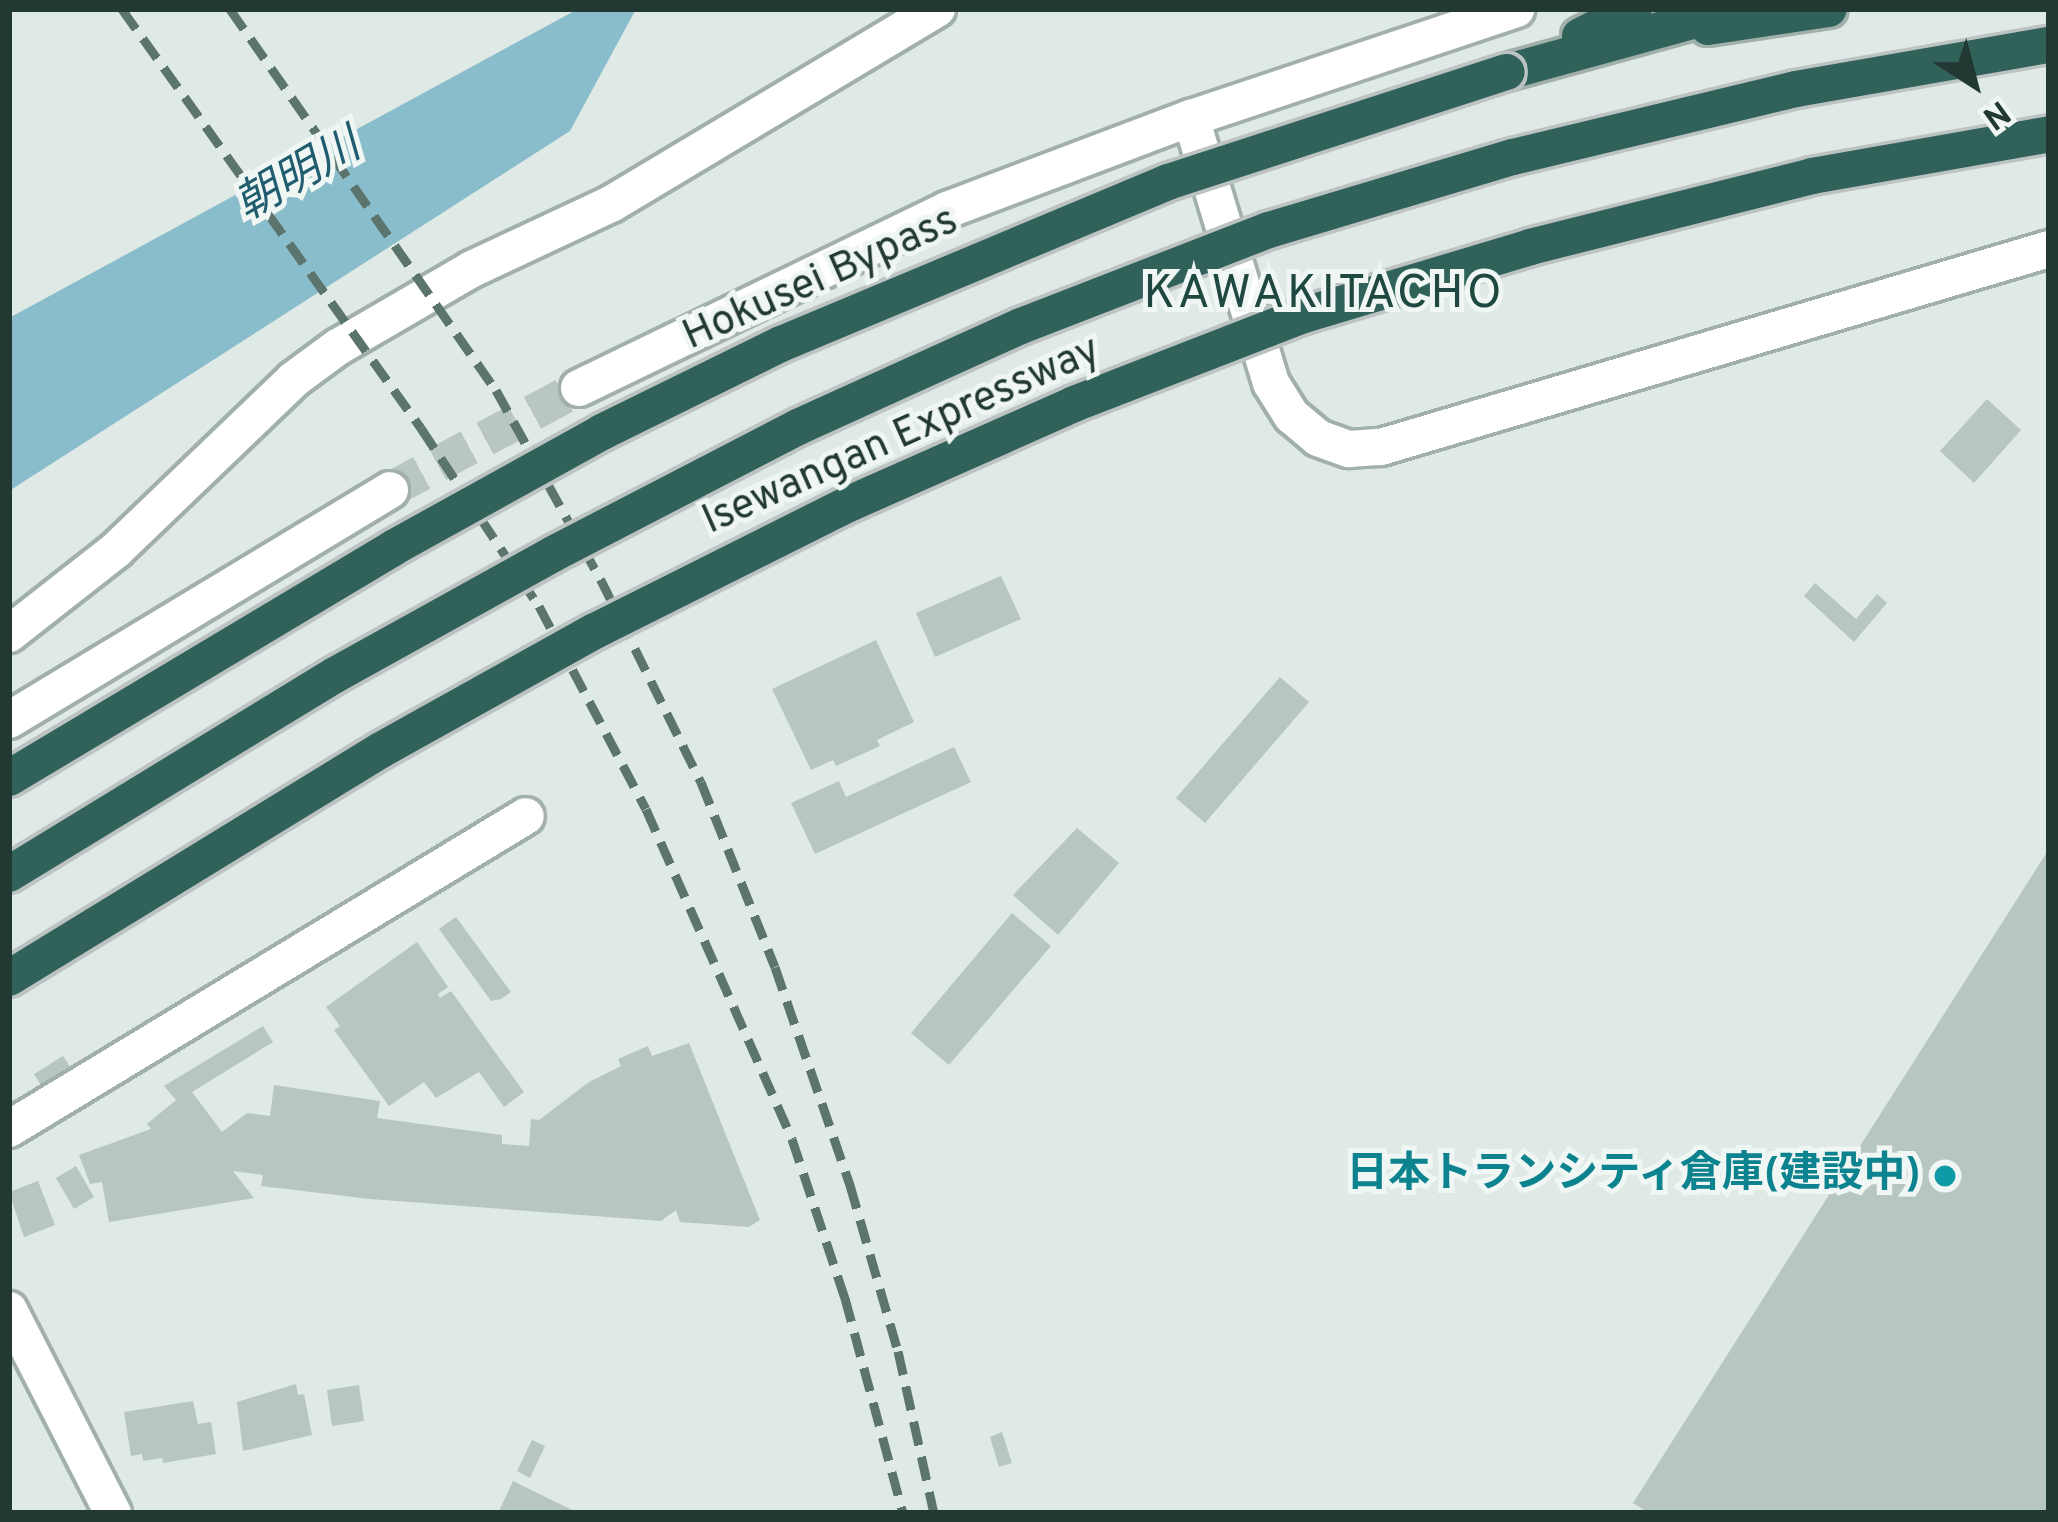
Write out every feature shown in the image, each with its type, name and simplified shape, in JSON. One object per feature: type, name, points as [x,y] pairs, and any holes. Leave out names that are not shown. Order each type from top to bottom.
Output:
[{"type":"highway","points":[[1638,22],[1735,9]]},
{"type":"highway","points":[[1638,22],[1829,9]]},
{"type":"highway","name":"Hokusei Bypass","points":[[9,778],[393,548],[602,432],[781,344],[1168,182],[1507,72],[1638,22]]},
{"type":"highway","name":"Isewangan Expressway","points":[[9,874],[334,674],[533,565],[798,427],[1021,326],[1268,230],[1513,157],[1796,89],[2049,45]]},
{"type":"highway","name":"Isewangan Expressway","points":[[9,978],[381,750],[595,631],[851,503],[1074,404],[1304,315],[1530,247],[1812,176],[2049,134]]},
{"type":"street","points":[[9,634],[116,550],[293,380],[338,347],[472,268],[611,204],[937,9]]},
{"type":"street","points":[[579,388],[947,210],[1191,118],[1516,9]]},
{"type":"street","points":[[1191,118],[1271,383],[1292,416],[1318,438],[1349,449],[1381,447],[2049,249]]},
{"type":"street","points":[[9,720],[390,490]]},
{"type":"street","points":[[9,1129],[526,816]]},
{"type":"street","points":[[9,1310],[113,1513]]},
{"type":"water","name":"朝明川","points":[[578,9],[636,9],[570,131],[9,491],[9,318]]},
{"type":"building","points":[[1987,399],[2021,430],[1974,483],[1940,451]]},
{"type":"building","points":[[1001,576],[1021,619],[935,657],[916,613]]},
{"type":"building","points":[[1815,583],[1856,619],[1877,594],[1887,603],[1854,642],[1804,596]]},
{"type":"building","points":[[876,640],[914,722],[877,740],[880,746],[836,766],[833,760],[811,770],[772,689]]},
{"type":"building","points":[[1280,677],[1309,702],[1205,823],[1176,798]]},
{"type":"building","points":[[954,747],[971,782],[815,854],[791,803],[839,781],[846,797]]},
{"type":"building","points":[[1077,828],[1119,863],[1058,935],[1013,895]]},
{"type":"building","name":"日本トランシティ倉庫(建設中)","points":[[2049,849],[2049,1513],[1649,1513],[1633,1503]]},
{"type":"building","points":[[1012,913],[1051,946],[949,1065],[911,1033]]},
{"type":"building","points":[[456,917],[511,992],[501,999],[491,1001],[439,929]]},
{"type":"building","points":[[417,942],[448,987],[438,994],[440,998],[451,991],[524,1092],[504,1107],[479,1072],[436,1098],[424,1082],[389,1106],[334,1030],[340,1026],[326,1007]]},
{"type":"building","points":[[263,1026],[273,1042],[192,1092],[222,1132],[247,1113],[270,1116],[274,1085],[380,1101],[377,1118],[502,1135],[502,1144],[529,1146],[531,1119],[539,1120],[589,1082],[621,1066],[618,1059],[648,1046],[652,1056],[689,1043],[760,1220],[749,1227],[680,1222],[676,1210],[661,1221],[370,1199],[261,1186],[263,1175],[233,1171],[254,1198],[109,1222],[102,1182],[90,1184],[79,1155],[151,1129],[147,1124],[176,1100],[164,1086]]},
{"type":"building","points":[[63,1056],[71,1068],[42,1087],[34,1074]]},
{"type":"building","points":[[76,1166],[94,1197],[74,1209],[56,1178]]},
{"type":"building","points":[[38,1181],[55,1225],[24,1237],[9,1192]]},
{"type":"building","points":[[296,1384],[298,1395],[304,1394],[312,1435],[243,1451],[237,1402]]},
{"type":"building","points":[[359,1385],[364,1421],[332,1426],[327,1390]]},
{"type":"building","points":[[193,1401],[198,1424],[211,1422],[216,1454],[163,1463],[162,1458],[143,1461],[142,1454],[131,1456],[124,1412]]},
{"type":"building","points":[[1002,1432],[1012,1463],[999,1467],[990,1437]]},
{"type":"building","points":[[532,1440],[545,1446],[530,1478],[517,1471]]},
{"type":"building","points":[[513,1481],[578,1513],[498,1513]]},
{"type":"tunnel","points":[[390,490],[579,388]]},
{"type":"railway","points":[[122,9],[421,428],[539,606],[646,809],[792,1139],[845,1298],[903,1513]]},
{"type":"railway","points":[[230,9],[496,390],[603,584],[701,782],[775,967],[850,1185],[898,1351],[934,1513]]},
{"type":"place","name":"日本トランシティ倉庫(建設中)","points":[[1945,1176]]},
{"type":"district","name":"KAWAKITACHO","points":[[1324,296]]}]
